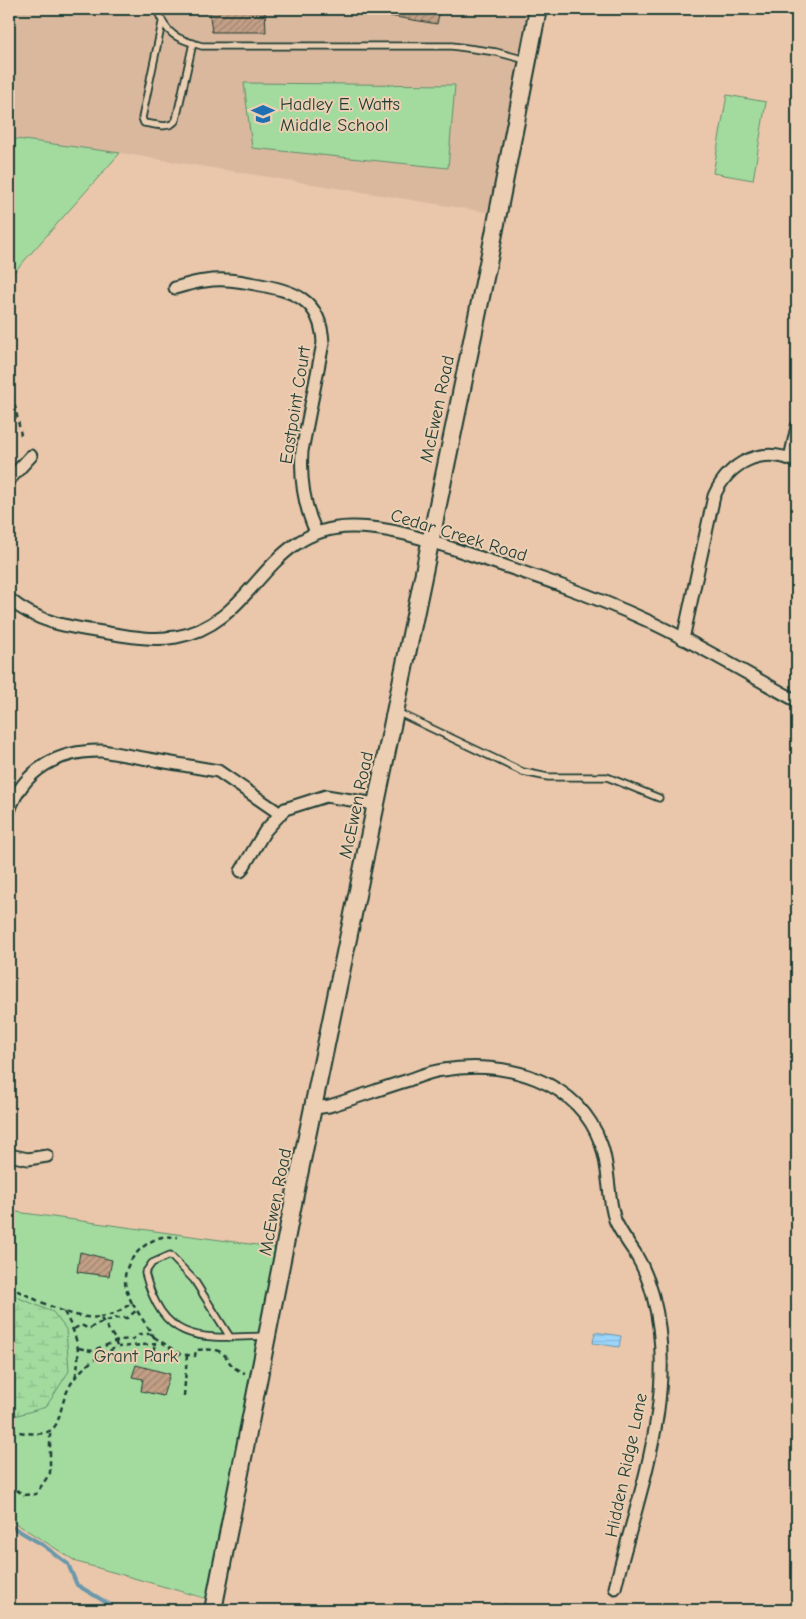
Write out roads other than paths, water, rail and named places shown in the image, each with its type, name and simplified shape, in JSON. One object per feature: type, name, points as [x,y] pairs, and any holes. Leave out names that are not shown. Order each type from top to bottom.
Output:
[{"type":"street","name":"McEwen Road","points":[[214,1606],[538,9]]},
{"type":"street","name":"Eastpoint Court","points":[[175,288],[204,281],[231,280],[286,290],[307,303],[315,312],[323,333],[324,343],[302,451],[301,470],[306,506],[316,532]]},
{"type":"street","points":[[683,639],[718,485],[730,470],[744,460],[760,455],[775,455],[794,460],[797,427]]},
{"type":"street","points":[[9,480],[31,456]]},
{"type":"street","name":"Cedar Creek Road","points":[[9,599],[34,616],[57,625],[146,638],[178,637],[199,631],[227,614],[284,552],[301,539],[316,532],[350,526],[369,527],[430,541],[596,598],[646,620],[797,700]]},
{"type":"street","points":[[9,811],[21,786],[34,772],[57,758],[86,751],[102,751],[218,771],[279,813]]},
{"type":"street","points":[[241,871],[279,813],[285,809],[326,796],[376,804]]},
{"type":"street","name":"Hidden Ridge Lane","points":[[314,1108],[328,1106],[441,1070],[473,1067],[510,1070],[547,1082],[569,1098],[586,1116],[601,1142],[608,1170],[615,1219],[646,1276],[656,1314],[660,1342],[659,1410],[615,1588]]},
{"type":"street","points":[[9,1154],[28,1159],[47,1156]]},
{"type":"lane","points":[[157,9],[162,22],[177,39],[202,46],[452,46],[496,52],[528,61]]},
{"type":"lane","points":[[162,22],[142,118],[144,123],[168,126],[176,120],[193,43]]},
{"type":"lane","points":[[395,711],[523,772],[548,777],[607,777],[659,798]]},
{"type":"lane","points":[[230,1337],[194,1280],[170,1255],[152,1263],[145,1273],[150,1294],[170,1324],[194,1336],[230,1337],[268,1336]]},
{"type":"water","points":[[595,1332],[621,1336],[619,1347],[593,1343]]},
{"type":"waterway","points":[[9,1525],[43,1545],[68,1564],[77,1585],[119,1610]]},
{"type":"place","name":"Hadley E. Watts Middle School","points":[[263,114]]},
{"type":"park label","name":"Grant Park","points":[[136,1356]]}]
